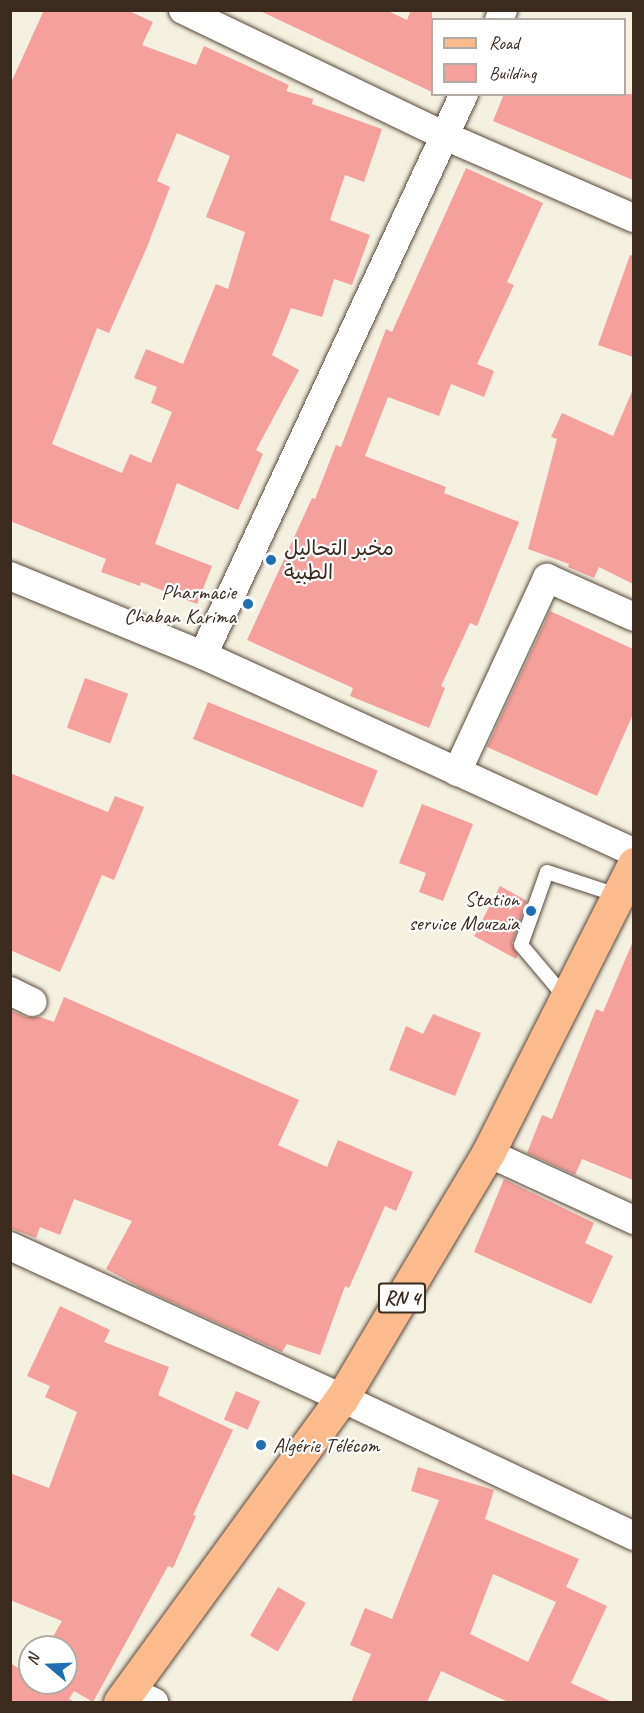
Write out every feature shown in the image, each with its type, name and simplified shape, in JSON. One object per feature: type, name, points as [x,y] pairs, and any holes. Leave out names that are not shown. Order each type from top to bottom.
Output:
[{"type":"main road","name":"RN 4","points":[[134,1698],[342,1398],[488,1153],[633,864]]},
{"type":"street","points":[[183,10],[445,136],[633,218]]},
{"type":"street","points":[[203,656],[463,96]]},
{"type":"street","points":[[10,576],[203,656],[633,852]]},
{"type":"street","points":[[457,772],[547,578],[633,616]]},
{"type":"street","points":[[488,1153],[633,1220]]},
{"type":"street","points":[[10,1246],[342,1398],[633,1536]]},
{"type":"lane","points":[[566,998],[521,945],[547,872],[617,895]]},
{"type":"building","points":[[44,10],[127,10],[153,22],[142,45],[196,65],[204,46],[289,85],[286,91],[313,99],[312,104],[382,129],[364,182],[345,175],[330,220],[370,235],[352,285],[334,279],[322,317],[291,308],[272,355],[299,370],[256,450],[263,454],[238,510],[177,483],[155,544],[212,566],[197,604],[141,582],[140,586],[101,572],[106,559],[10,521],[10,85]],"holes":[[[177,133],[230,156],[206,217],[245,232],[228,289],[216,284],[183,364],[146,349],[134,378],[157,387],[151,403],[172,412],[151,463],[130,454],[122,473],[52,444],[97,328],[109,333],[147,247],[170,187],[157,181]]]},
{"type":"building","points":[[258,10],[386,10],[407,20],[411,10],[432,10],[431,92]]},
{"type":"building","points":[[626,94],[633,94],[633,180],[493,121],[503,96],[626,96]]},
{"type":"building","points":[[466,168],[543,203],[507,282],[514,285],[477,364],[494,371],[484,397],[451,384],[439,416],[388,397],[365,456],[446,487],[444,493],[519,522],[477,626],[470,623],[441,686],[445,688],[429,728],[350,696],[353,688],[247,640],[312,498],[315,499],[336,445],[341,447],[386,329],[392,332]]},
{"type":"building","points":[[630,255],[633,256],[633,357],[598,345]]},
{"type":"building","points":[[633,389],[633,584],[599,567],[594,578],[568,567],[569,564],[528,549],[557,439],[551,437],[562,413],[613,436]]},
{"type":"building","points":[[550,611],[633,649],[633,714],[597,796],[487,747]]},
{"type":"building","points":[[85,678],[128,694],[110,744],[67,728]]},
{"type":"building","points":[[208,702],[378,771],[363,808],[193,739]]},
{"type":"building","points":[[10,773],[108,812],[115,796],[144,807],[114,880],[102,875],[60,972],[10,950]]},
{"type":"building","points":[[422,804],[473,824],[443,901],[419,892],[426,873],[399,863]]},
{"type":"building","points":[[500,886],[527,901],[512,943],[518,955],[516,959],[474,936]]},
{"type":"building","points":[[633,941],[633,1180],[582,1159],[575,1175],[527,1153],[542,1115],[552,1119],[596,1009],[603,1012]]},
{"type":"building","points":[[64,997],[299,1100],[278,1145],[327,1167],[338,1140],[413,1172],[396,1211],[385,1206],[349,1288],[345,1286],[320,1355],[287,1344],[282,1352],[141,1288],[106,1269],[132,1221],[74,1199],[60,1235],[40,1227],[36,1238],[10,1228],[10,1010],[26,1017],[40,1017],[54,1022]]},
{"type":"building","points":[[433,1014],[481,1033],[455,1096],[389,1070],[406,1026],[423,1034]]},
{"type":"building","points":[[504,1179],[594,1223],[585,1243],[613,1256],[591,1304],[474,1252]]},
{"type":"building","points":[[60,1306],[110,1330],[104,1342],[169,1367],[158,1395],[233,1430],[193,1515],[196,1516],[173,1568],[168,1566],[93,1702],[78,1693],[78,1635],[54,1635],[62,1621],[10,1600],[10,1473],[49,1488],[77,1412],[45,1397],[50,1386],[27,1376]]},
{"type":"building","points":[[236,1391],[260,1401],[248,1430],[224,1420]]},
{"type":"building","points":[[418,1467],[494,1490],[485,1519],[579,1559],[566,1587],[607,1606],[571,1683],[612,1702],[508,1702],[441,1671],[427,1702],[351,1702],[371,1654],[350,1645],[365,1608],[392,1619],[439,1500],[411,1491]],"holes":[[[493,1574],[556,1602],[528,1662],[470,1634]]]},
{"type":"building","points":[[278,1587],[306,1603],[278,1651],[250,1635]]},
{"type":"building","points":[[10,1663],[18,1668],[18,1695],[72,1695],[69,1699],[75,1702],[10,1702]]},
{"type":"place","name":"مخبر التحاليل الطبية","points":[[271,560]]},
{"type":"place","name":"Pharmacie Chaban Karima","points":[[248,604]]},
{"type":"place","name":"Station service Mouzaïa","points":[[531,911]]},
{"type":"place","name":"Algérie Télécom","points":[[261,1445]]}]
